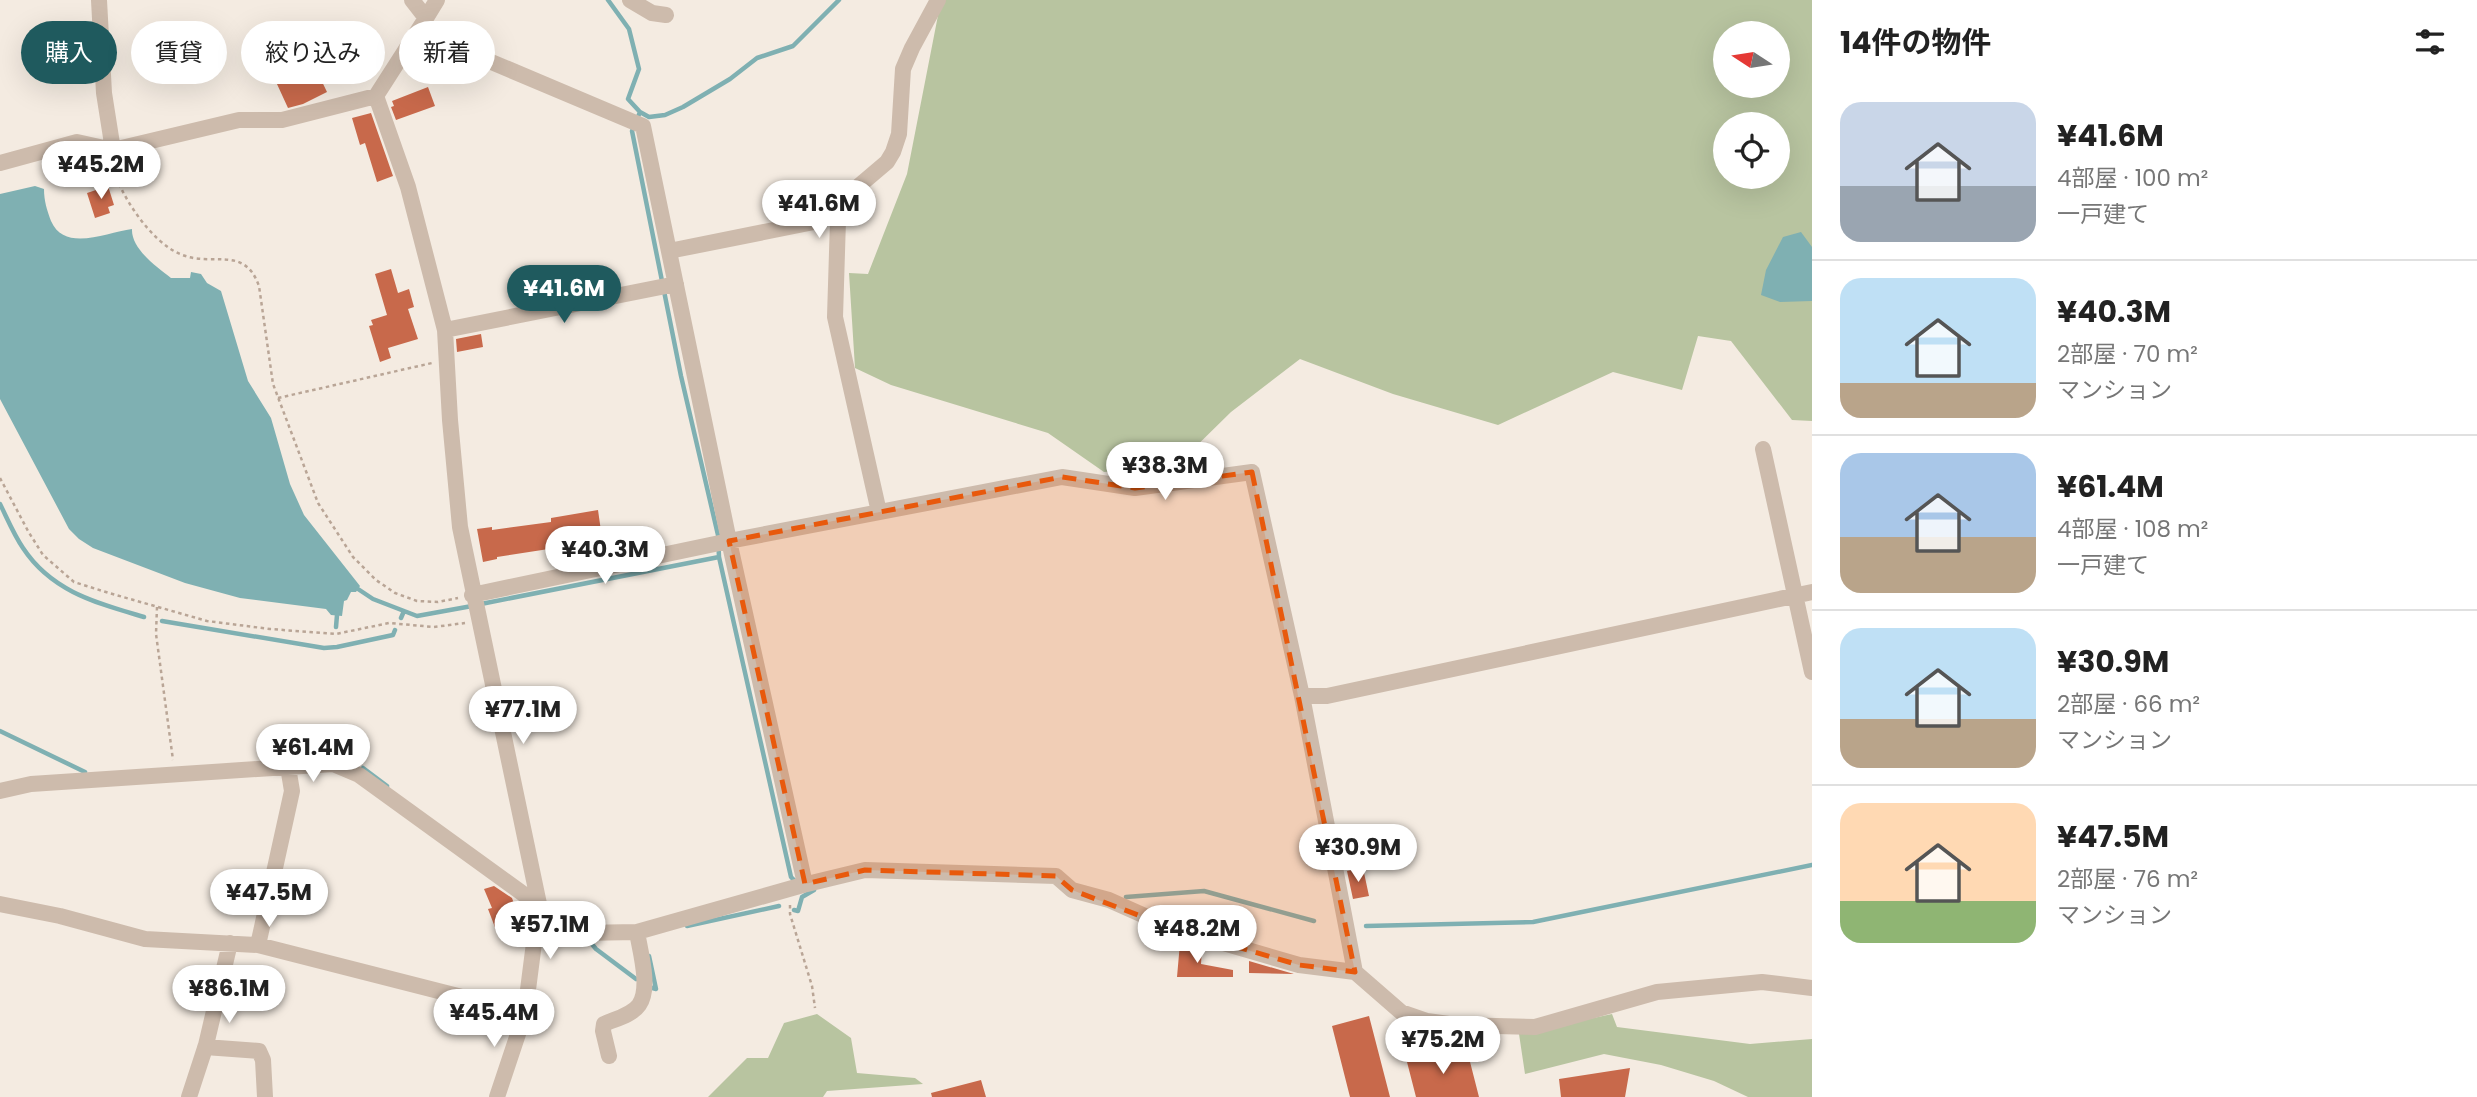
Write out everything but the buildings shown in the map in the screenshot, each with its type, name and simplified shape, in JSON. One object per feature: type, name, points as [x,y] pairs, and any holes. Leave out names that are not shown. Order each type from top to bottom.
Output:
[{"type":"street","points":[[412,0],[421,21]]},
{"type":"street","points":[[424,21],[437,0]]},
{"type":"street","points":[[630,0],[652,13],[666,15]]},
{"type":"street","points":[[880,512],[835,317],[838,220],[843,205],[854,190],[887,162],[893,152],[899,134],[903,69],[938,0]]},
{"type":"street","points":[[104,2],[104,93],[113,150]]},
{"type":"street","points":[[495,58],[643,126],[799,886]]},
{"type":"street","points":[[0,163],[77,142],[113,150],[239,120],[282,120],[376,96],[399,60]]},
{"type":"street","points":[[376,96],[408,187],[445,330],[460,527],[538,904],[526,1013],[497,1097]]},
{"type":"street","points":[[669,251],[819,221],[841,212]]},
{"type":"street","points":[[445,330],[676,284]]},
{"type":"street","points":[[1763,449],[1812,672]]},
{"type":"street","points":[[472,595],[729,541],[1062,477],[1135,488],[1252,472],[1302,696],[1355,972]]},
{"type":"street","points":[[1302,696],[1327,696],[1812,592]]},
{"type":"street","points":[[0,791],[31,784],[175,774],[289,771],[333,764],[359,775],[584,934],[637,932],[865,870],[1056,876],[1072,890],[1109,900],[1172,928],[1299,965],[1355,972],[1401,1012],[1427,1021],[1456,1025],[1535,1027],[1657,992],[1762,982],[1812,988]]},
{"type":"street","points":[[258,945],[292,791],[289,771]]},
{"type":"street","points":[[0,904],[60,916],[145,939],[258,945],[526,1013]]},
{"type":"street","points":[[609,1056],[604,1024],[634,1010],[640,1005],[644,993],[644,968],[637,932]]},
{"type":"street","points":[[189,1097],[205,1046],[230,943]]},
{"type":"street","points":[[205,1046],[259,1051],[264,1060],[265,1097]]},
{"type":"path","points":[[113,150],[112,167],[131,208],[147,228],[177,253],[190,258],[242,262],[254,271],[259,286],[273,384],[318,503],[353,557],[376,580],[395,593],[417,601],[438,602],[472,595]]},
{"type":"path","points":[[278,398],[446,360]]},
{"type":"path","points":[[0,478],[43,555],[74,582],[207,621],[270,629],[336,634],[389,623],[434,627],[478,621]]},
{"type":"path","points":[[158,607],[156,634],[175,774]]},
{"type":"path","points":[[799,886],[790,914],[812,986],[815,1008]]},
{"type":"highlighted area","points":[[1252,472],[1355,972],[1299,965],[1172,928],[1072,890],[1056,876],[865,870],[805,884],[729,541],[1062,477],[1135,488]]},
{"type":"green space","points":[[941,0],[1812,0],[1812,421],[1792,420],[1731,341],[1698,336],[1682,390],[1613,372],[1498,425],[1393,394],[1300,359],[1231,412],[1176,466],[1104,472],[1048,433],[891,385],[855,368],[849,273],[868,274],[907,174]]},
{"type":"green space","points":[[817,1014],[851,1038],[857,1073],[915,1078],[923,1084],[827,1091],[823,1097],[708,1097],[747,1058],[768,1058],[784,1023]]},
{"type":"green space","points":[[1612,1014],[1617,1027],[1750,1044],[1812,1039],[1812,1097],[1748,1097],[1714,1081],[1661,1065],[1604,1054],[1525,1074],[1519,1034]]},
{"type":"water","points":[[35,186],[44,189],[46,205],[57,231],[66,236],[87,238],[132,229],[140,250],[171,278],[190,278],[191,272],[201,274],[207,283],[221,291],[248,381],[271,418],[290,484],[304,515],[360,586],[344,601],[342,616],[331,615],[326,609],[240,598],[185,583],[93,548],[69,529],[0,399],[0,194]]},
{"type":"water","points":[[1801,232],[1812,247],[1812,301],[1780,302],[1761,295],[1766,270],[1783,237]]},
{"type":"waterway","points":[[608,0],[629,29],[639,69],[628,99],[640,112],[632,131],[681,376],[718,535],[719,557]]},
{"type":"waterway","points":[[640,112],[649,117],[665,115],[730,79],[757,58],[793,46],[839,0]]},
{"type":"waterway","points":[[0,504],[23,548],[48,575],[77,594],[144,617]]},
{"type":"waterway","points":[[481,604],[719,557],[791,877],[797,883]]},
{"type":"waterway","points":[[358,589],[373,599],[417,616],[472,606]]},
{"type":"waterway","points":[[401,618],[404,611]]},
{"type":"waterway","points":[[336,627],[337,615]]},
{"type":"waterway","points":[[162,621],[324,648],[393,635],[395,630]]},
{"type":"waterway","points":[[0,731],[85,772]]},
{"type":"waterway","points":[[363,768],[387,786]]},
{"type":"waterway","points":[[1366,926],[1533,922],[1812,865]]},
{"type":"waterway","points":[[794,910],[798,911],[802,897],[814,890]]},
{"type":"waterway","points":[[1126,897],[1204,891],[1314,921]]},
{"type":"waterway","points":[[687,926],[779,906]]},
{"type":"waterway","points":[[586,937],[596,949],[636,979]]},
{"type":"waterway","points":[[649,956],[656,989],[649,987]]}]
